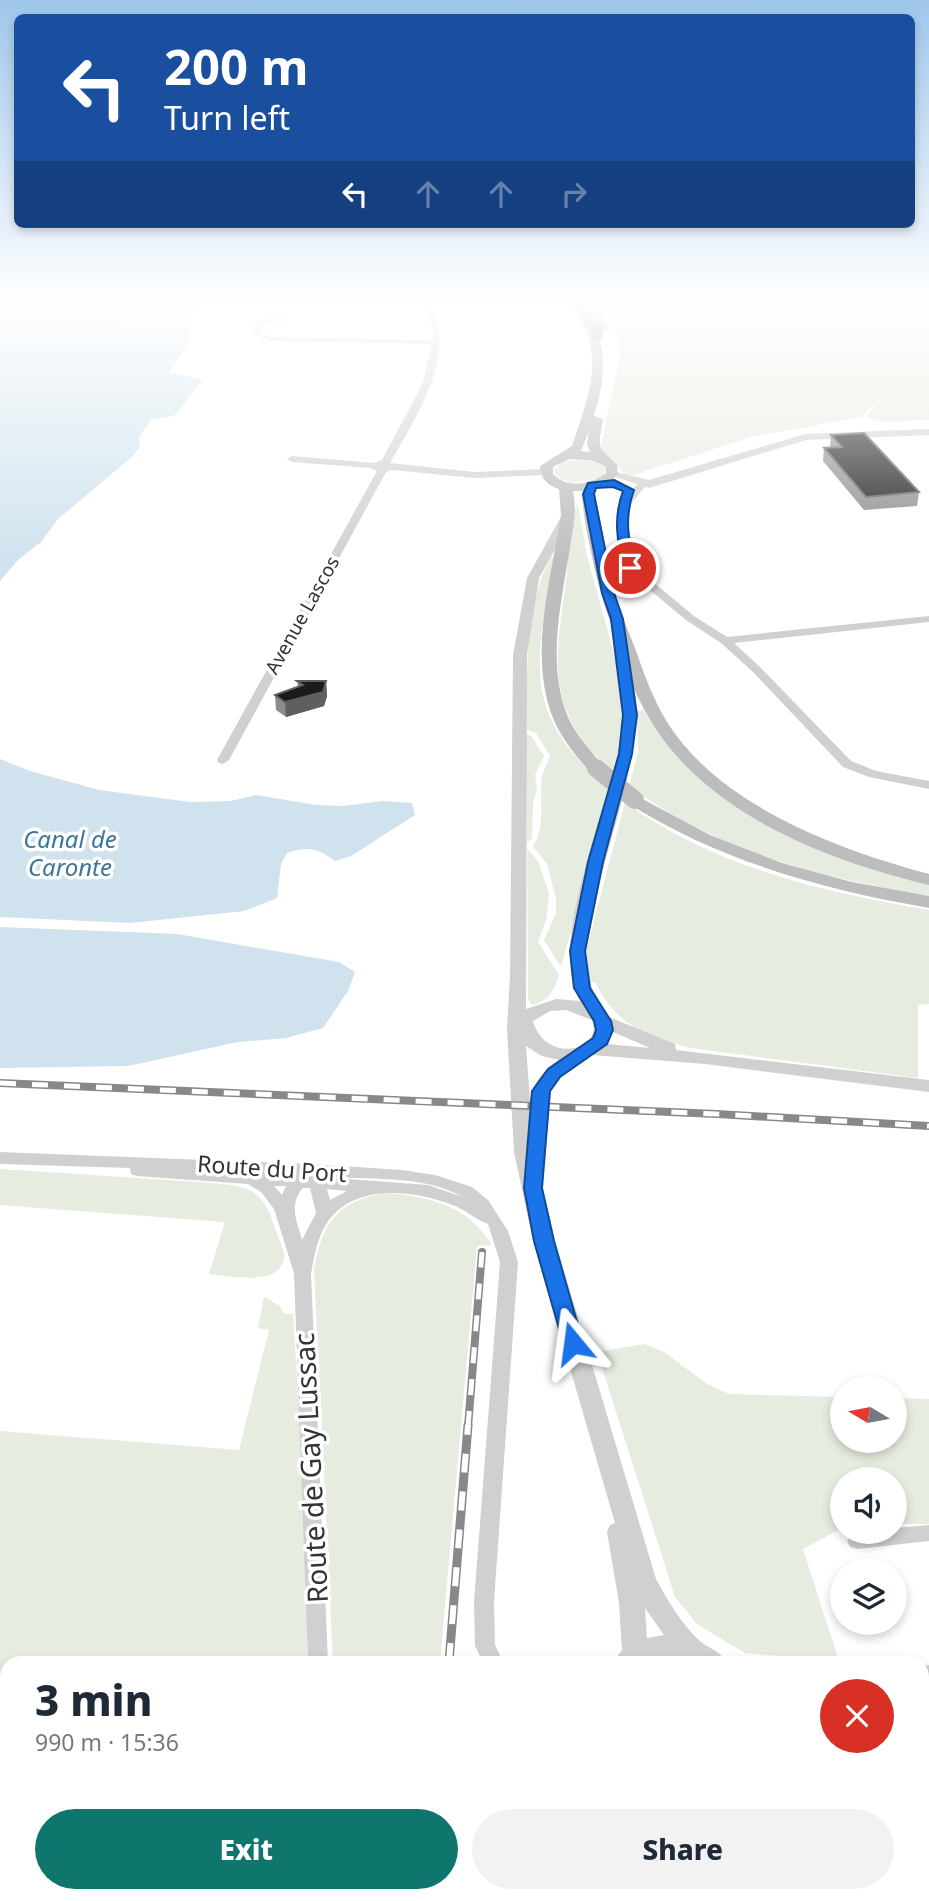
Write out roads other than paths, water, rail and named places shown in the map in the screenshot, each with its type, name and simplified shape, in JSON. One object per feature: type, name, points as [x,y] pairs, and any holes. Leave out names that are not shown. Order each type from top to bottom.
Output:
[{"type":"main road","points":[[569,455],[598,458],[611,465],[613,479],[596,484],[565,486],[555,482],[546,472],[546,466],[552,461],[569,455],[578,447],[594,393]]},
{"type":"main road","points":[[598,458],[594,451],[593,436],[603,393]]},
{"type":"main road","points":[[596,484],[588,494],[608,593],[643,691],[659,722],[682,751],[723,789],[804,835],[860,858],[929,880]]},
{"type":"main road","points":[[565,486],[568,515],[551,641],[551,684],[561,720],[596,768],[635,800],[692,834],[760,863],[820,882],[929,902]]},
{"type":"street","name":"Avenue Lascos","points":[[223,760],[410,419],[421,393]]},
{"type":"street","points":[[613,479],[646,484],[805,437],[929,432]]},
{"type":"street","points":[[292,459],[475,475],[546,472]]},
{"type":"street","points":[[613,479],[629,490],[622,509],[622,539],[630,568],[690,618],[725,641],[794,705],[847,764],[873,774],[929,785]]},
{"type":"street","points":[[622,509],[646,484]]},
{"type":"street","points":[[568,515],[533,578],[520,655],[517,730],[520,1115],[544,1241],[608,1467],[644,1581],[661,1613],[702,1656]]},
{"type":"street","points":[[533,1188],[541,1091],[554,1073],[601,1040],[604,1030],[582,988],[578,951],[596,862],[628,736],[629,696],[617,619]]},
{"type":"street","points":[[725,641],[929,619]]},
{"type":"street","points":[[519,1025],[542,1007],[555,1003],[586,1008],[600,1019],[661,1047],[705,1058]]},
{"type":"street","points":[[519,1025],[526,1037],[541,1050],[562,1055],[587,1050],[705,1058],[929,1086]]},
{"type":"street","name":"Route du Port","points":[[0,1158],[251,1180],[414,1178],[446,1184],[480,1200],[505,1242],[509,1262],[484,1602],[485,1646],[490,1656]]},
{"type":"street","name":"Route du Port","points":[[31,1160],[163,1162],[428,1191],[478,1211],[496,1223]]},
{"type":"street","points":[[285,1211],[287,1200],[308,1179],[324,1212],[346,1197],[378,1187]]},
{"type":"street","name":"Route de Gay Lussac","points":[[251,1180],[274,1193],[285,1211],[302,1274],[318,1656]]},
{"type":"street","name":"Route de Gay Lussac","points":[[302,1274],[309,1238],[324,1212]]},
{"type":"street","points":[[608,1467],[632,1603],[630,1656]]},
{"type":"street","points":[[907,1536],[929,1534]]},
{"type":"street","points":[[634,1656],[653,1647],[673,1646],[700,1656]]},
{"type":"water","points":[[0,393],[193,393],[175,415],[151,420],[139,437],[140,447],[132,457],[58,519],[41,542],[18,560],[0,581]]},
{"type":"water","name":"Canal de Caronte","points":[[0,759],[30,771],[99,790],[190,802],[231,801],[256,795],[316,805],[343,806],[382,801],[412,803],[415,815],[351,856],[335,861],[312,850],[301,849],[287,853],[281,864],[277,898],[244,911],[130,923],[0,917]]},
{"type":"water","name":"Canal de Caronte","points":[[0,927],[177,934],[339,962],[355,972],[348,991],[323,1028],[286,1038],[238,1042],[128,1066],[0,1068]]},
{"type":"railway","points":[[0,1083],[717,1114],[929,1126]]},
{"type":"railway","points":[[468,1427],[482,1252]]},
{"type":"railway","points":[[449,1656],[468,1425]]}]
